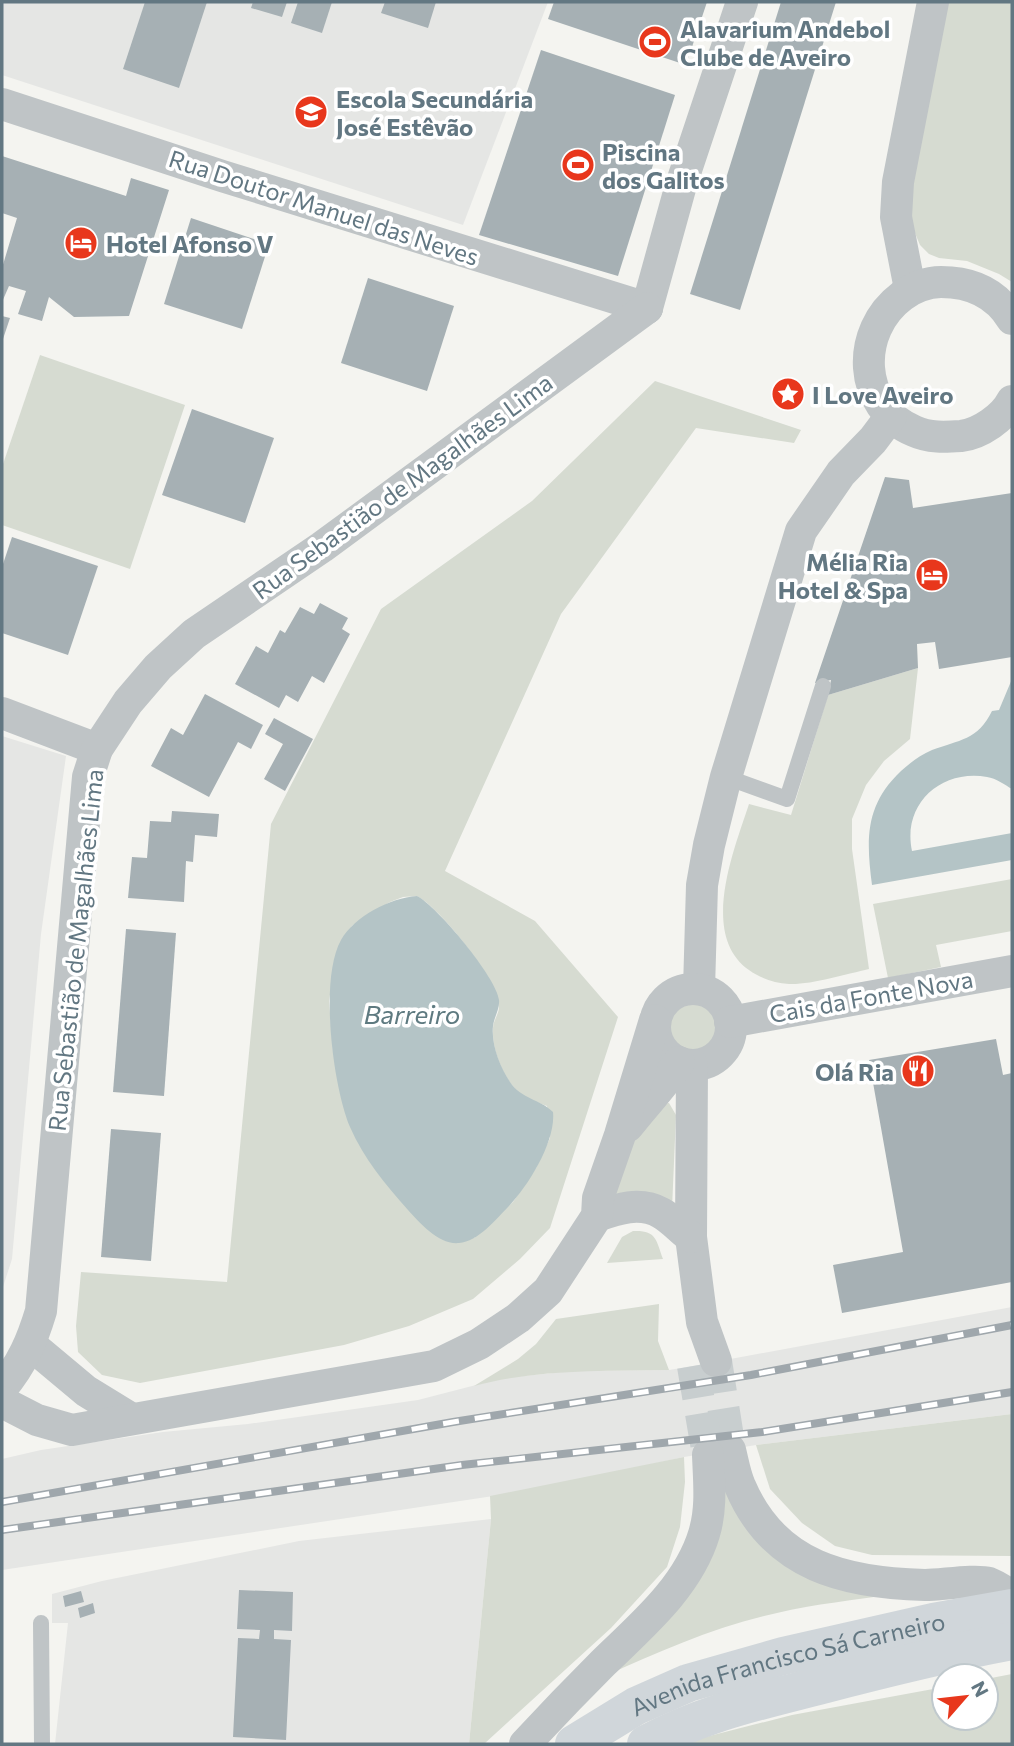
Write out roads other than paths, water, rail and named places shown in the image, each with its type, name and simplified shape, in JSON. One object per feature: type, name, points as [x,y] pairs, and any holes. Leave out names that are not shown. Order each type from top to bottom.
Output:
[{"type":"main road","name":"Avenida Francisco Sá Carneiro","points":[[574,1744],[636,1706],[688,1683],[783,1656],[933,1622],[1012,1608]]},
{"type":"main road","name":"Avenida Francisco Sá Carneiro","points":[[646,1744],[702,1718],[747,1703],[940,1654],[1012,1641]]},
{"type":"street","points":[[648,308],[681,185],[742,2]]},
{"type":"street","points":[[910,289],[896,217],[898,182],[933,2]]},
{"type":"street","name":"Rua Doutor Manuel das Neves","points":[[2,104],[648,308]]},
{"type":"street","points":[[1012,320],[1004,307],[984,291],[960,282],[934,282],[910,289],[889,305],[875,325],[868,348],[869,373],[876,396],[891,415],[913,431],[939,438],[966,436],[990,424],[1012,401]]},
{"type":"street","name":"Rua Sebastião de Magalhães Lima","points":[[2,1388],[18,1370],[31,1345],[41,1311],[88,778],[97,750],[128,702],[158,667],[194,634],[322,547],[648,308]]},
{"type":"street","points":[[699,989],[702,885],[726,777],[801,531],[841,472],[873,440],[891,415]]},
{"type":"street","points":[[2,713],[97,750]]},
{"type":"street","name":"Cais da Fonte Nova","points":[[730,1022],[1012,971]]},
{"type":"street","points":[[2,1402],[37,1420],[72,1430],[434,1366],[478,1344],[518,1318],[548,1291],[597,1216],[598,1198],[621,1135],[655,1020],[659,1009],[676,992],[699,989],[710,993],[720,1000],[727,1010],[730,1022],[727,1043],[721,1052],[703,1063],[686,1064],[663,1050],[657,1041],[655,1020]]},
{"type":"street","points":[[621,1135],[646,1103],[686,1064]]},
{"type":"street","points":[[686,1064],[691,1237],[702,1322],[704,1364]]},
{"type":"street","points":[[597,1216],[636,1206],[659,1212],[691,1237]]},
{"type":"street","points":[[31,1345],[86,1391],[130,1418]]},
{"type":"street","points":[[525,1744],[680,1582],[695,1558],[704,1534],[719,1452],[764,1526],[802,1560],[837,1574],[882,1583],[988,1583],[1012,1596]]},
{"type":"lane","points":[[726,777],[787,799],[823,686]]},
{"type":"lane","points":[[41,1623],[42,1744]]},
{"type":"water","points":[[1012,679],[1012,789],[997,780],[970,776],[940,785],[928,793],[919,805],[910,834],[912,851],[1012,833],[1012,860],[872,885],[869,838],[874,810],[880,797],[901,771],[919,757],[967,738],[981,728],[992,711],[999,710]]},
{"type":"water","name":"Barreiro","points":[[417,896],[438,913],[465,944],[496,990],[499,1003],[493,1026],[493,1040],[510,1082],[514,1088],[553,1112],[553,1124],[546,1149],[525,1187],[487,1229],[466,1242],[459,1243],[444,1241],[424,1227],[391,1191],[368,1160],[350,1127],[334,1061],[331,980],[334,958],[341,940],[355,923],[374,910],[396,900]]},
{"type":"tunnel","points":[[716,1361],[730,1450]]},
{"type":"tunnel","points":[[693,1366],[708,1455]]},
{"type":"railway","points":[[2,1502],[453,1422],[751,1375],[1012,1325]]},
{"type":"railway","points":[[2,1530],[462,1465],[762,1432],[1012,1392]]},
{"type":"place","name":"Alavarium Andebol Clube de Aveiro","points":[[655,42]]},
{"type":"place","name":"Escola Secundária José Estêvão","points":[[311,112]]},
{"type":"place","name":"Piscina dos Galitos","points":[[578,165]]},
{"type":"place","name":"Hotel Afonso V","points":[[81,243]]},
{"type":"place","name":"I Love Aveiro","points":[[788,394]]},
{"type":"place","name":"Mélia Ria Hotel & Spa","points":[[932,575]]},
{"type":"place","name":"Olá Ria","points":[[918,1071]]}]
